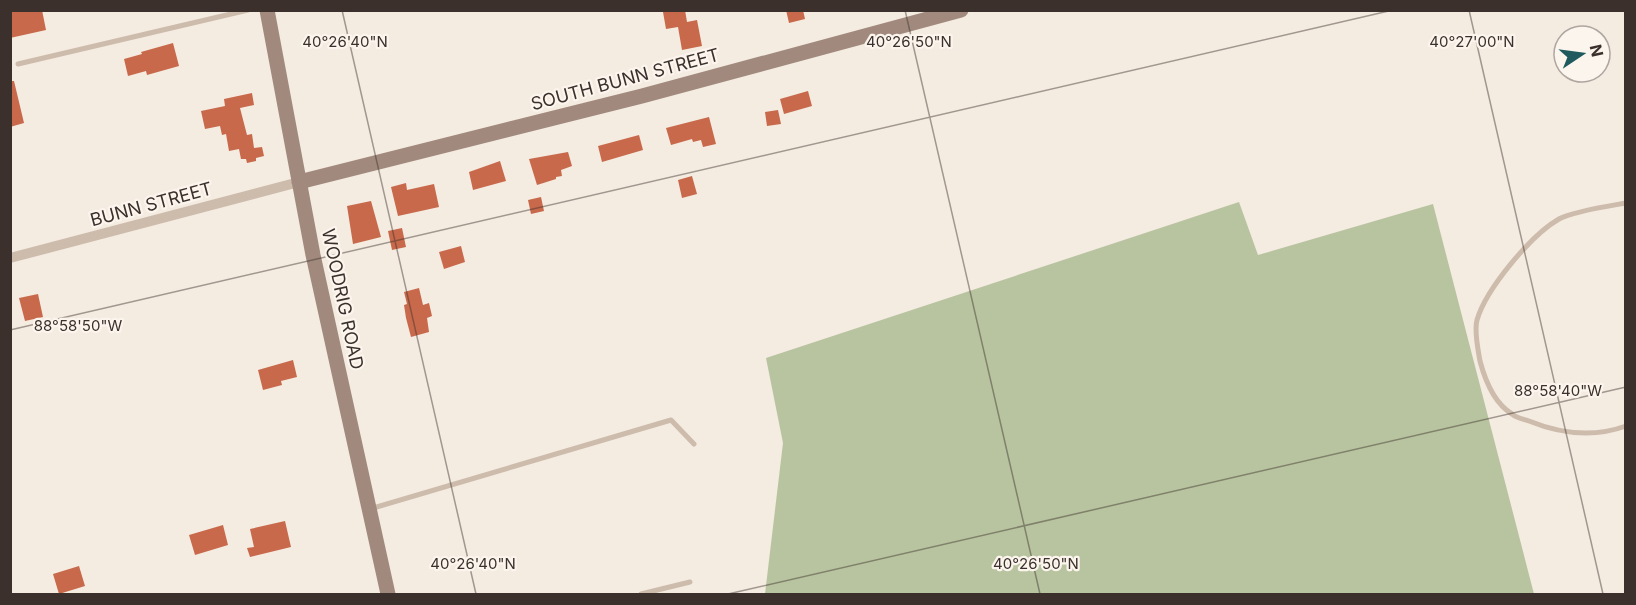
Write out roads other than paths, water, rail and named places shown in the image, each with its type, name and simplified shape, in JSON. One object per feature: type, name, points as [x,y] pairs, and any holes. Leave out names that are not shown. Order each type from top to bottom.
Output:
[{"type":"street","name":"WOODRIG ROAD","points":[[267,10],[315,265],[388,594]]},
{"type":"street","name":"SOUTH BUNN STREET","points":[[299,182],[642,96],[961,10]]},
{"type":"street","name":"BUNN STREET","points":[[10,258],[299,182]]},
{"type":"lane","points":[[18,64],[248,10]]},
{"type":"lane","points":[[1626,203],[1561,218],[1530,242],[1488,297],[1476,322],[1478,352],[1484,376],[1496,399],[1511,414],[1549,430],[1582,434],[1607,433],[1626,426]]},
{"type":"lane","points":[[369,510],[671,420],[694,444]]},
{"type":"lane","points":[[641,594],[690,582]]}]
